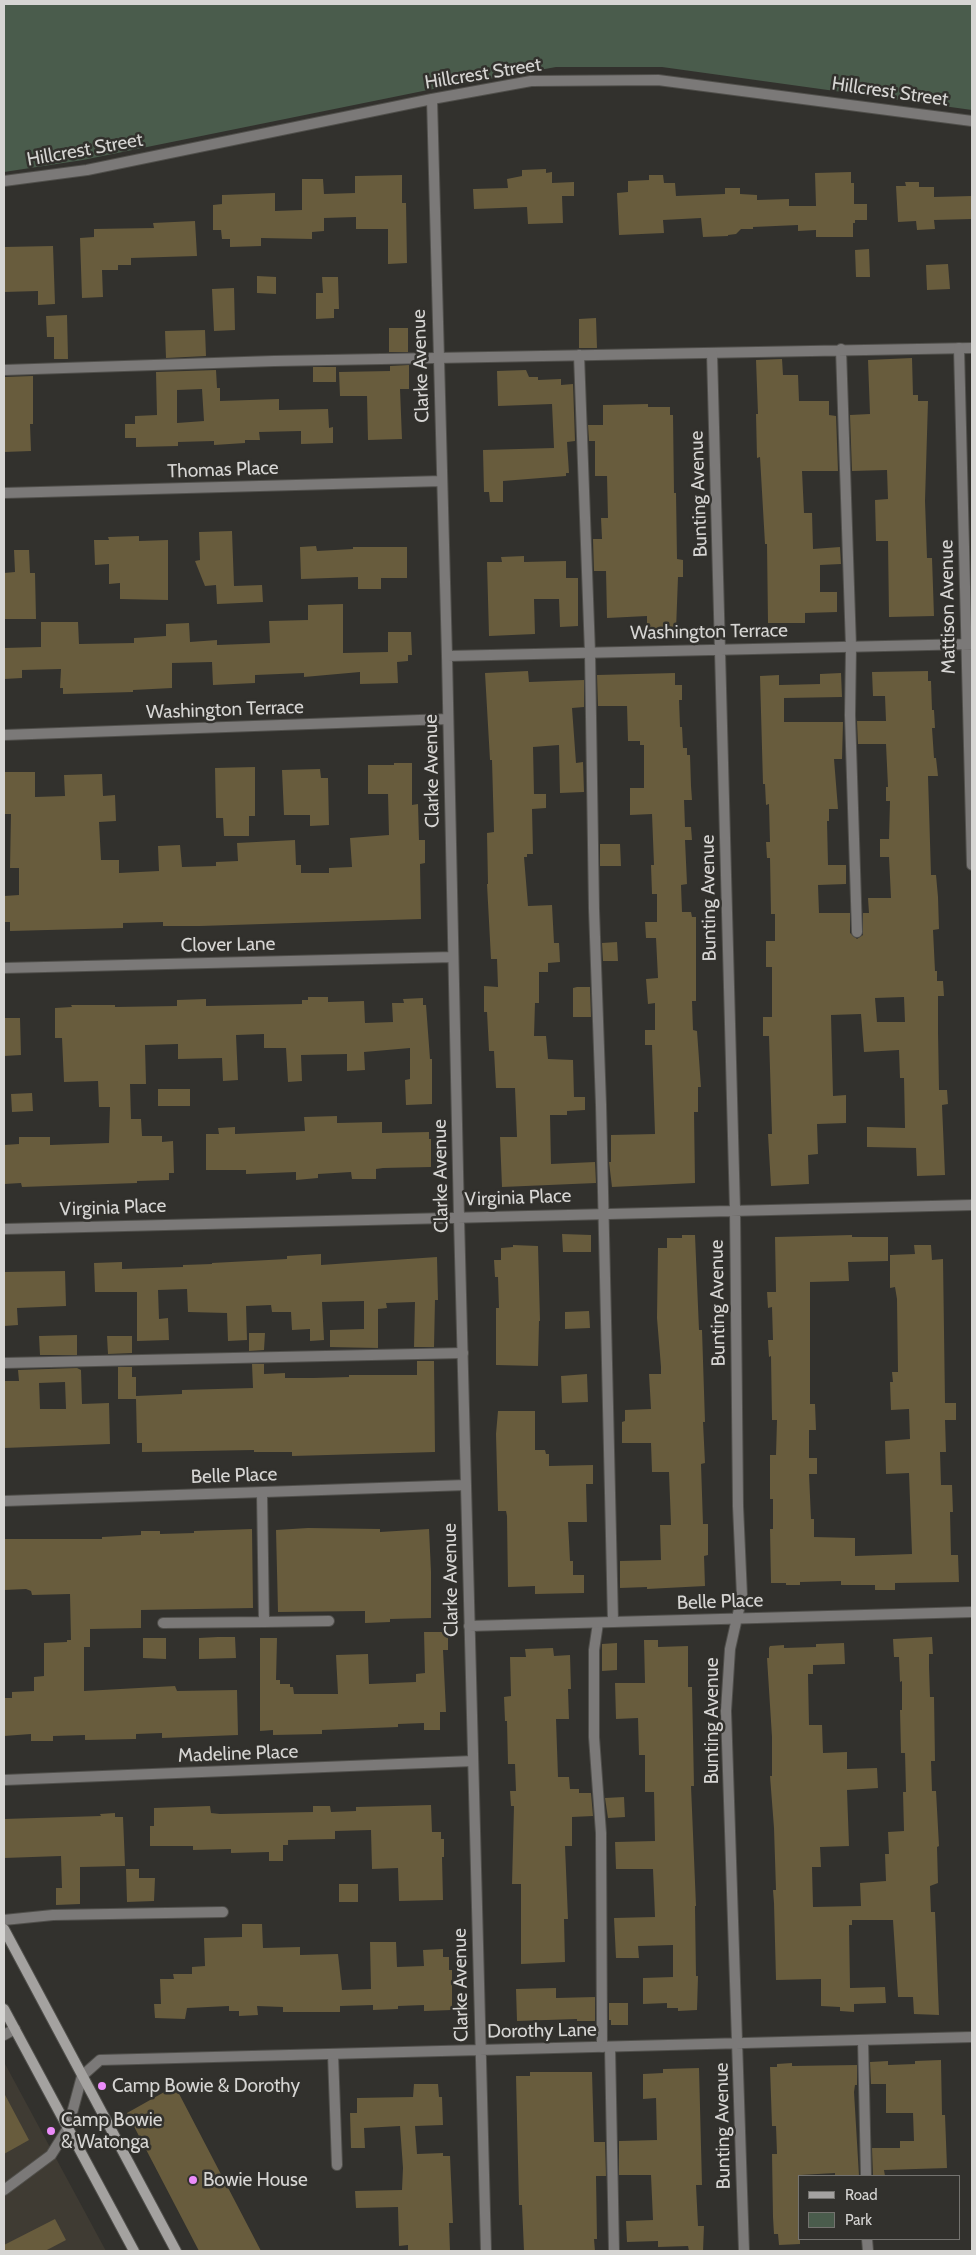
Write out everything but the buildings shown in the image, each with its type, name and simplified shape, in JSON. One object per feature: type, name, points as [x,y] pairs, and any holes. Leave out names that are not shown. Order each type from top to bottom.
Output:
[{"type":"main road","points":[[4,1929],[176,2251]]},
{"type":"main road","points":[[4,2009],[134,2251]]},
{"type":"street","name":"Hillcrest Street","points":[[4,181],[87,170],[432,99],[531,81],[658,80],[972,121]]},
{"type":"street","name":"Clarke Avenue","points":[[432,99],[486,2251]]},
{"type":"street","name":"Mattison Avenue","points":[[959,348],[969,644],[972,865]]},
{"type":"street","points":[[4,370],[274,361],[972,348]]},
{"type":"street","points":[[841,349],[851,647],[850,723],[856,932]]},
{"type":"street","name":"Bunting Avenue","points":[[712,353],[735,1210],[738,1506],[742,1596],[730,1649],[726,1711],[744,2251]]},
{"type":"street","points":[[579,355],[590,653],[594,909],[601,1105],[613,1622]]},
{"type":"street","name":"Thomas Place","points":[[4,493],[442,481]]},
{"type":"street","name":"Washington Terrace","points":[[447,656],[969,644]]},
{"type":"street","name":"Washington Terrace","points":[[4,735],[448,719]]},
{"type":"street","name":"Clover Lane","points":[[4,968],[453,957]]},
{"type":"street","name":"Virginia Place","points":[[4,1229],[972,1205]]},
{"type":"street","points":[[4,1363],[462,1353]]},
{"type":"street","name":"Belle Place","points":[[4,1501],[466,1485]]},
{"type":"street","points":[[262,1493],[264,1622]]},
{"type":"street","name":"Belle Place","points":[[469,1626],[972,1612]]},
{"type":"street","points":[[163,1623],[329,1621]]},
{"type":"street","points":[[598,1623],[594,1650],[594,1737],[601,1833],[606,2047],[614,2251]]},
{"type":"street","name":"Madeline Place","points":[[4,1780],[473,1761]]},
{"type":"street","points":[[4,1920],[53,1915],[223,1912]]},
{"type":"street","points":[[4,2036],[15,2029]]},
{"type":"street","name":"Dorothy Lane","points":[[82,2076],[100,2060],[972,2038]]},
{"type":"street","points":[[863,2040],[866,2175]]},
{"type":"street","points":[[333,2054],[337,2165]]},
{"type":"street","points":[[4,2190],[51,2155],[68,2128],[82,2076]]},
{"type":"shaded area","points":[[4,2062],[106,2251],[4,2251]]},
{"type":"green space","points":[[4,4],[972,4],[972,110],[662,67],[556,67],[428,90],[83,160],[4,172]]},
{"type":"place","name":"Camp Bowie & Dorothy","points":[[102,2086]]},
{"type":"place","name":"Camp Bowie & Watonga","points":[[51,2131]]},
{"type":"place","name":"Bowie House","points":[[193,2180]]}]
